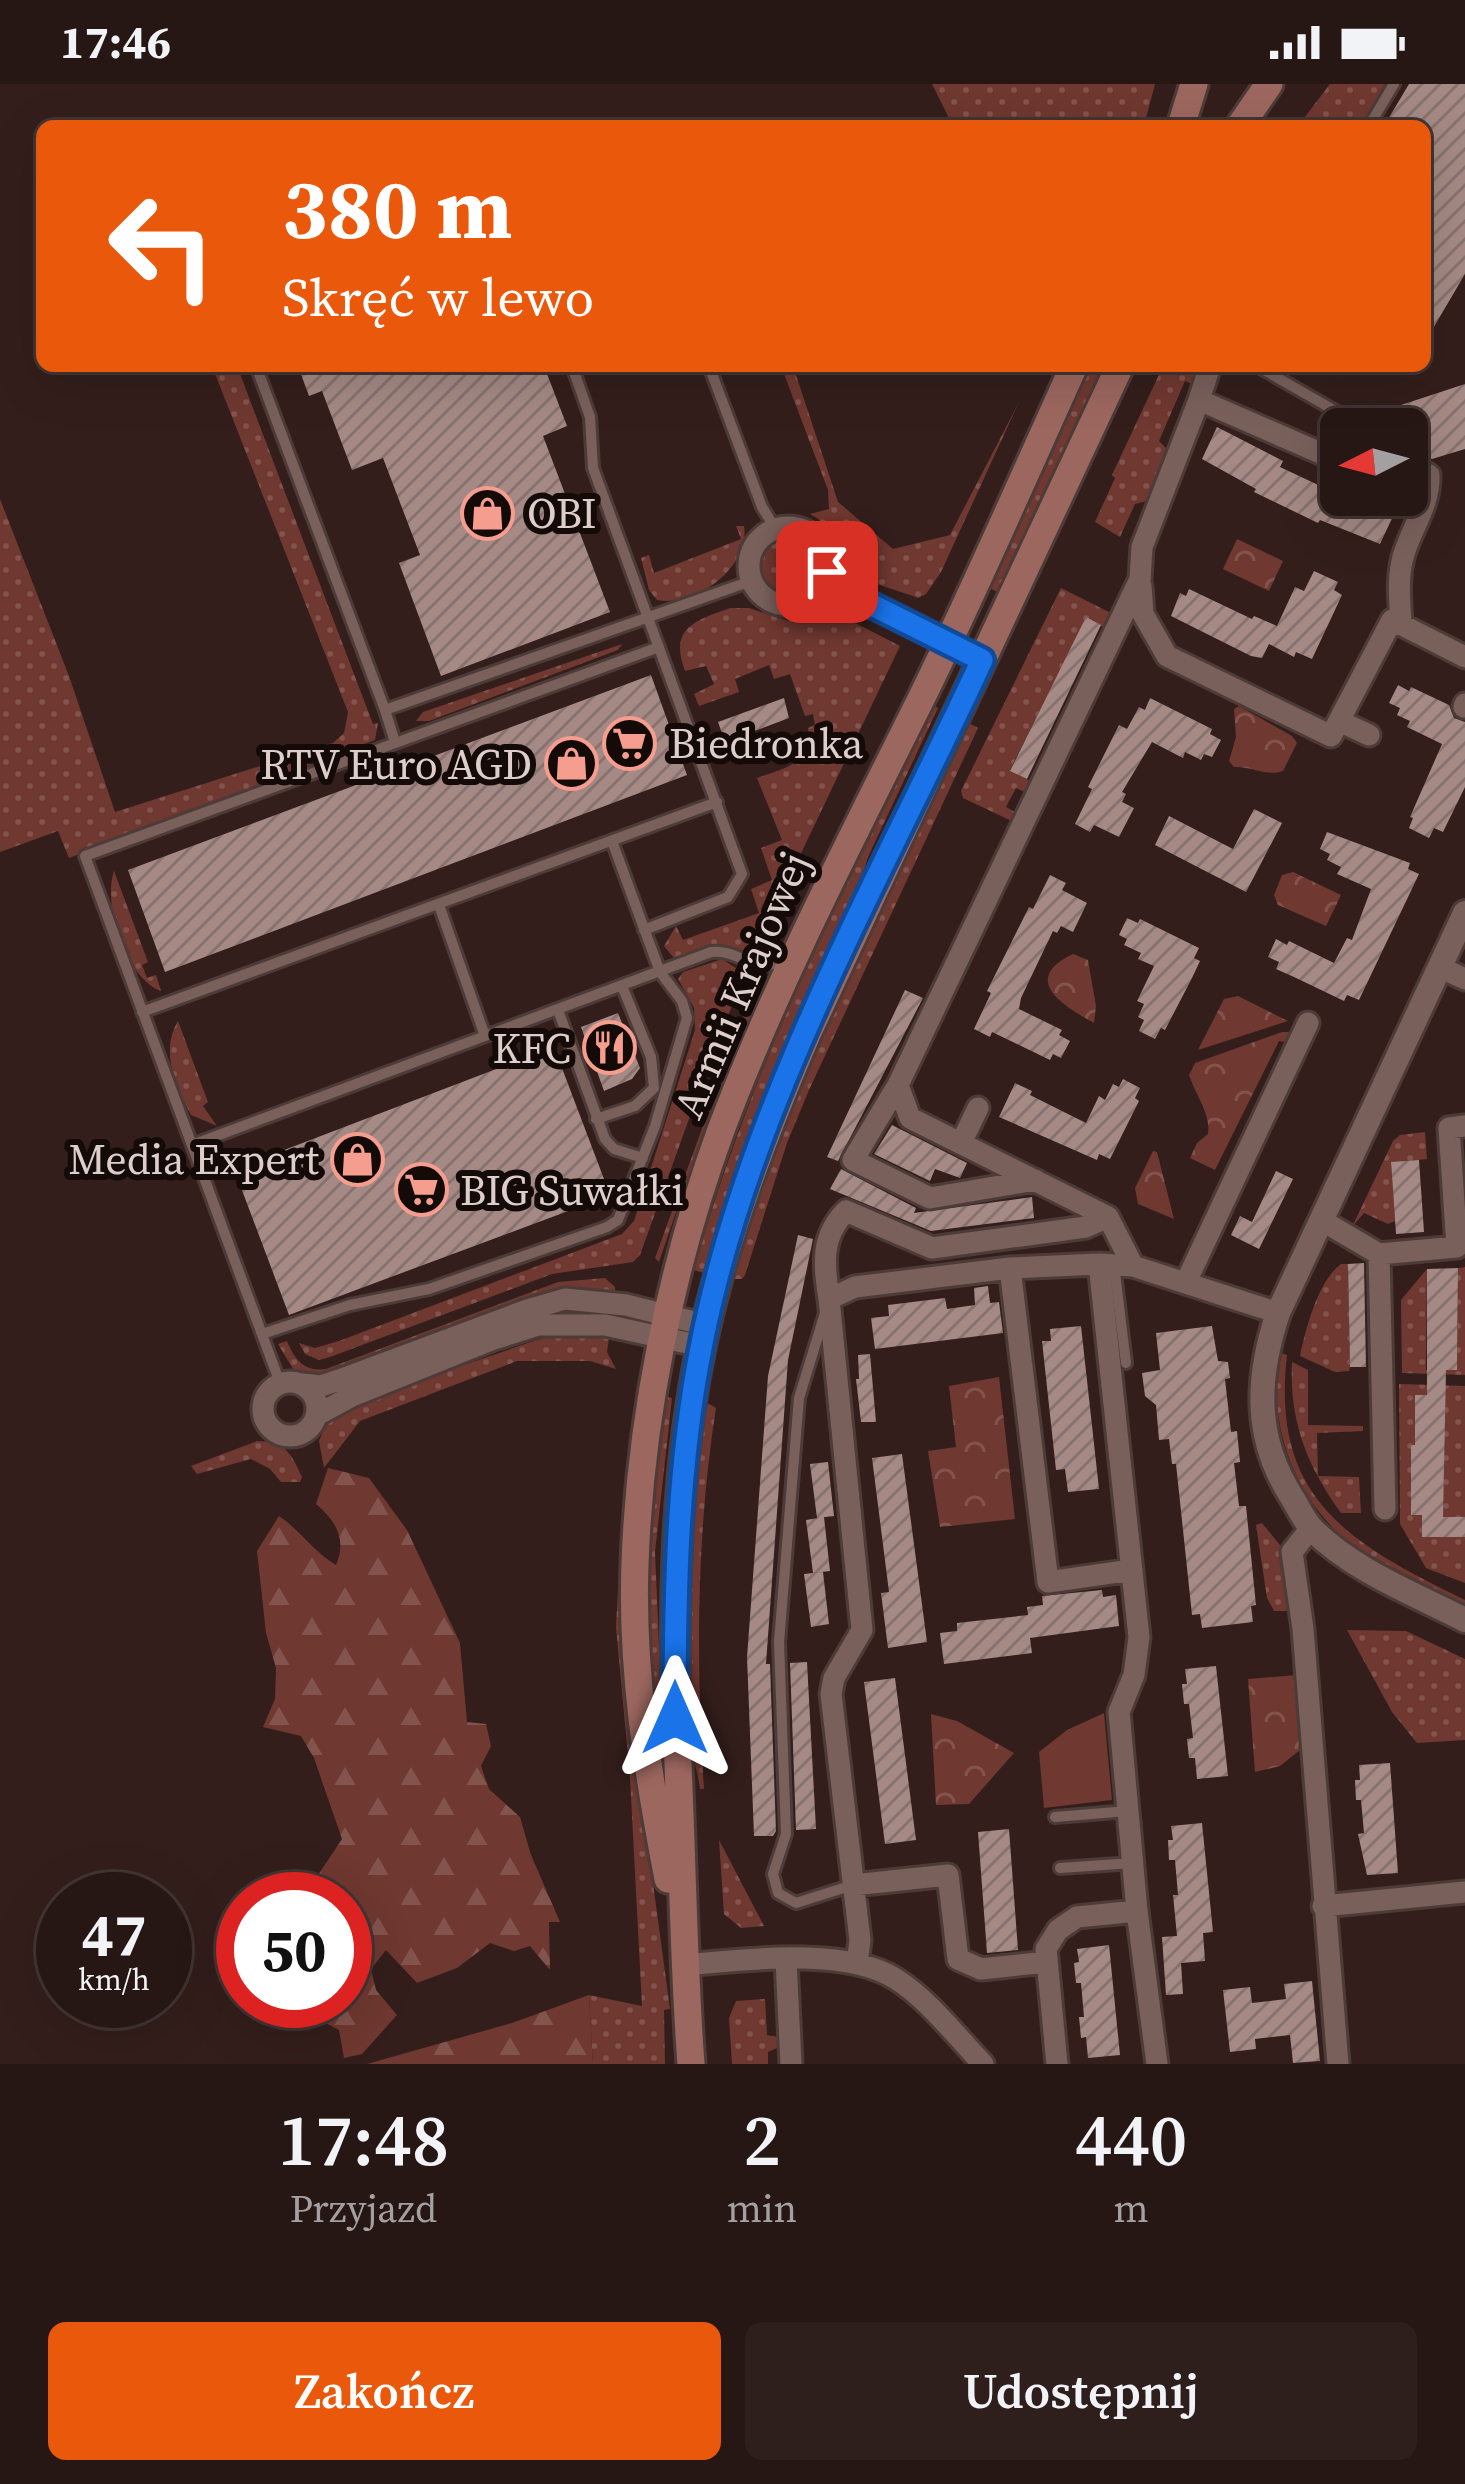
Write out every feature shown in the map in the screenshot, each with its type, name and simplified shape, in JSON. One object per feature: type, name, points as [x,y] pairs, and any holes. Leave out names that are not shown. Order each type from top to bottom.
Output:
[{"type":"main road","points":[[1183,120],[1194,84]]},
{"type":"main road","points":[[1244,120],[1269,84]]},
{"type":"main road","name":"Armii Krajowej","points":[[684,1965],[641,1717],[635,1627],[643,1479],[667,1327],[703,1186],[728,1114],[860,818],[948,642],[1071,372]]},
{"type":"main road","name":"Armii Krajowej","points":[[692,2064],[675,1718],[676,1566],[684,1459],[704,1336],[766,1129],[832,976],[1117,372]]},
{"type":"street","points":[[1208,372],[1142,547],[1143,614],[1167,656],[1331,736],[1392,620],[1465,657]]},
{"type":"street","points":[[1199,400],[1320,453]]},
{"type":"street","points":[[1401,625],[1398,587],[1404,554],[1420,516]]},
{"type":"street","points":[[793,526],[816,538],[826,554],[824,581],[810,599],[787,605],[765,598],[751,580],[752,549],[775,528],[793,526]]},
{"type":"street","points":[[1035,1180],[930,1198],[854,1160],[898,1085],[1140,579]]},
{"type":"street","points":[[824,581],[982,660]]},
{"type":"street","points":[[1339,721],[1369,735]]},
{"type":"street","points":[[1465,913],[1278,1313],[1268,1342],[1259,1401],[1266,1448],[1311,1528],[1371,1571],[1465,1620]]},
{"type":"street","points":[[1439,968],[1465,980]]},
{"type":"street","points":[[1186,1282],[1308,1023]]},
{"type":"street","points":[[898,1085],[910,1118],[1108,1217]]},
{"type":"street","points":[[961,1143],[978,1108]]},
{"type":"street","points":[[1321,1220],[1378,1254],[1456,1247],[1449,1128],[1465,1126]]},
{"type":"street","points":[[857,1964],[860,1940],[831,1694],[834,1678],[862,1630],[825,1270],[830,1226],[846,1211],[932,1248],[1086,1226],[1108,1217]]},
{"type":"street","points":[[1108,1217],[1139,1637],[1134,1675],[1119,1712],[1157,2064]]},
{"type":"street","points":[[1378,1254],[1385,1509]]},
{"type":"street","points":[[830,1299],[855,1286],[1010,1268],[1115,1265],[1186,1282],[1278,1313]]},
{"type":"street","points":[[1010,1268],[1048,1582],[1132,1570]]},
{"type":"street","points":[[667,1327],[538,1325],[352,1396],[317,1415],[301,1435],[276,1432],[263,1411],[267,1394],[291,1384],[321,1386],[553,1301],[599,1300],[704,1336]]},
{"type":"street","points":[[291,1384],[316,1397],[317,1415]]},
{"type":"street","points":[[1311,1528],[1292,1552],[1303,1629],[1338,2064]]},
{"type":"street","points":[[853,1885],[948,1875],[958,1959],[981,1969],[1047,1962]]},
{"type":"street","points":[[1323,1906],[1465,1892]]},
{"type":"street","points":[[1057,2064],[1046,1949],[1058,1930],[1077,1917],[1137,1911]]},
{"type":"street","points":[[684,1965],[820,1959],[857,1964],[894,1977],[983,2064]]},
{"type":"street","points":[[786,1960],[791,2064]]},
{"type":"lane","points":[[1373,120],[1394,84]]},
{"type":"lane","points":[[258,372],[395,742]]},
{"type":"lane","points":[[574,372],[590,417],[593,467],[742,874],[728,897],[644,930]]},
{"type":"lane","points":[[711,372],[762,507],[775,528]]},
{"type":"lane","points":[[1267,372],[1329,408]]},
{"type":"lane","points":[[385,710],[751,580]]},
{"type":"lane","points":[[291,1384],[262,1334],[86,856],[659,646]]},
{"type":"lane","points":[[142,1012],[717,802]]},
{"type":"lane","points":[[192,1145],[716,950],[763,968],[779,962],[844,838],[860,818]]},
{"type":"lane","points":[[262,1334],[350,1305],[429,1289],[608,1227],[625,1209],[687,1027],[686,1009],[661,972],[612,841]]},
{"type":"lane","points":[[440,904],[485,1036]]},
{"type":"lane","points":[[596,1119],[635,1106],[654,1088],[651,1057],[622,986]]},
{"type":"lane","points":[[558,1010],[608,1144],[643,1158]]},
{"type":"lane","points":[[1115,1265],[1126,1364]]},
{"type":"lane","points":[[830,1299],[800,1398],[779,1642],[786,1834],[773,1874],[778,1893],[796,1903],[853,1885]]},
{"type":"lane","points":[[1055,1817],[1128,1810]]},
{"type":"lane","points":[[1060,1868],[1133,1863]]},
{"type":"green space","points":[[932,84],[1155,84],[1146,120],[950,120]]},
{"type":"green space","points":[[1330,84],[1387,84],[1366,120],[1303,120]]},
{"type":"green space","points":[[214,372],[239,372],[373,724],[378,723],[375,740],[69,858],[58,831],[0,852],[0,499],[69,676],[115,812],[333,743],[344,733],[348,712]]},
{"type":"green space","points":[[783,372],[795,372],[838,502],[893,549],[950,535],[1019,402],[941,572],[918,598],[874,583],[846,562],[828,528],[810,514],[829,509],[828,490]]},
{"type":"green space","points":[[1087,372],[1105,372],[1002,594],[987,587]]},
{"type":"green space","points":[[1160,372],[1197,372],[1194,385],[1185,381],[1159,441],[1169,451],[1150,500],[1135,504],[1120,537],[1095,522],[1115,478],[1112,475]]},
{"type":"green space","points":[[736,526],[744,526],[744,541],[739,556],[718,581],[688,597],[657,600],[649,590],[641,558],[649,555],[654,573],[741,539]]},
{"type":"green space","points":[[787,536],[807,545],[816,565],[807,585],[787,594],[767,585],[758,565],[767,545]]},
{"type":"green space","points":[[1237,539],[1283,561],[1269,591],[1223,569]]},
{"type":"green space","points":[[1061,588],[1117,616],[1110,630],[1086,619],[1010,770],[1034,783],[1029,794],[1016,788],[1006,807],[1018,814],[1018,824],[963,798],[961,791]]},
{"type":"green space","points":[[730,608],[749,608],[789,621],[832,611],[900,646],[752,956],[721,945],[674,958],[664,946],[676,926],[683,940],[759,913],[751,889],[772,880],[761,848],[782,840],[757,778],[801,757],[808,728],[815,725],[813,714],[805,716],[790,674],[774,679],[769,665],[735,679],[739,692],[699,706],[694,694],[714,684],[706,666],[685,671],[680,645],[696,622]]},
{"type":"green space","points":[[622,644],[618,650],[429,721],[416,721],[423,712]]},
{"type":"green space","points":[[931,705],[938,708],[765,1098],[707,1274],[694,1270],[741,1124],[770,1053]]},
{"type":"green space","points":[[1239,706],[1297,743],[1283,771],[1234,767],[1229,761],[1236,737],[1234,709]]},
{"type":"green space","points":[[967,722],[978,728],[809,1090],[745,1275],[732,1279],[772,1147],[797,1087]]},
{"type":"green space","points":[[114,871],[148,962],[142,965],[147,978],[156,975],[161,991],[137,972],[120,939],[111,902]]},
{"type":"green space","points":[[1293,872],[1341,895],[1326,926],[1278,905],[1274,895],[1282,875]]},
{"type":"green space","points":[[1073,954],[1088,960],[1096,1006],[1094,1023],[1061,1001],[1048,983],[1057,964]]},
{"type":"green space","points":[[722,959],[745,974],[640,1255],[633,1262],[552,1274],[330,1357],[319,1360],[305,1354],[299,1343],[315,1348],[339,1341],[622,1234],[634,1221],[695,1030],[694,1008],[678,979],[683,972]]},
{"type":"green space","points":[[776,977],[721,1080],[659,1262],[655,1258],[743,1016],[759,978]]},
{"type":"green space","points":[[1238,996],[1288,1021],[1198,1050],[1224,999]]},
{"type":"green space","points":[[178,1021],[208,1102],[203,1106],[217,1126],[191,1115],[175,1080],[170,1044]]},
{"type":"green space","points":[[1289,1032],[1291,1043],[1279,1041],[1215,1170],[1190,1158],[1208,1134],[1205,1112],[1189,1075],[1195,1063]]},
{"type":"green space","points":[[1425,1132],[1427,1159],[1391,1163],[1395,1221],[1388,1224],[1364,1213],[1352,1227],[1393,1141],[1400,1135]]},
{"type":"green space","points":[[1153,1151],[1174,1219],[1138,1204],[1135,1188]]},
{"type":"green space","points":[[1341,1264],[1348,1264],[1350,1367],[1335,1372],[1300,1356],[1320,1293]]},
{"type":"green space","points":[[1465,1267],[1465,1375],[1402,1373],[1401,1300],[1427,1269],[1426,1370],[1457,1369],[1458,1268]]},
{"type":"green space","points":[[605,1278],[615,1287],[616,1297],[578,1289],[554,1292],[322,1378],[293,1369],[278,1344],[287,1341],[306,1366],[326,1369],[558,1282]]},
{"type":"green space","points":[[554,1334],[609,1338],[607,1352],[616,1369],[590,1361],[517,1361],[360,1421],[324,1468],[319,1441],[328,1419],[371,1397]]},
{"type":"green space","points":[[1279,1352],[1287,1355],[1285,1405],[1292,1447],[1306,1481],[1327,1511],[1387,1558],[1465,1600],[1465,1608],[1378,1564],[1322,1516],[1292,1467],[1283,1440],[1276,1382]]},
{"type":"green space","points":[[1292,1362],[1308,1370],[1308,1425],[1363,1426],[1363,1431],[1317,1433],[1318,1476],[1303,1442],[1294,1404]]},
{"type":"green space","points":[[999,1377],[1015,1519],[940,1527],[928,1451],[956,1447],[949,1386]]},
{"type":"green space","points":[[1399,1384],[1465,1386],[1465,1583],[1426,1568],[1400,1524]]},
{"type":"green space","points":[[639,1392],[625,1676],[670,2009],[664,2010],[665,2064],[593,2064],[589,1995],[642,2006],[630,1778],[616,1627],[623,1496]]},
{"type":"green space","points":[[668,1397],[672,1398],[655,1552],[665,1786],[653,1686],[650,1592],[655,1497]]},
{"type":"green space","points":[[704,1401],[716,1408],[701,1551],[704,1789],[700,1789],[690,1741],[685,1651],[690,1526]]},
{"type":"green space","points":[[257,1441],[286,1450],[302,1477],[300,1482],[281,1482],[270,1469],[251,1459],[197,1474],[191,1466]]},
{"type":"green space","points":[[328,1468],[369,1478],[407,1530],[460,1643],[467,1722],[486,1724],[491,1746],[481,1766],[489,1789],[520,1817],[560,1922],[549,1922],[550,1970],[530,1946],[514,1951],[490,1943],[457,1968],[417,1983],[386,1950],[372,1968],[372,1872],[320,1872],[342,1839],[314,1758],[301,1736],[263,1727],[275,1699],[276,1668],[266,1633],[257,1551],[279,1516],[336,1565],[338,1531],[316,1504]]},
{"type":"green space","points":[[1318,1476],[1359,1477],[1361,1513],[1341,1513]]},
{"type":"green space","points":[[1262,1523],[1288,1555],[1290,1611],[1274,1611],[1267,1598],[1256,1525]]},
{"type":"green space","points":[[1347,1630],[1406,1631],[1465,1659],[1465,1740],[1417,1743],[1392,1712]]},
{"type":"green space","points":[[1297,1675],[1300,1750],[1280,1766],[1255,1772],[1248,1679]]},
{"type":"green space","points":[[1104,1713],[1112,1800],[1044,1808],[1039,1752],[1067,1730]]},
{"type":"green space","points":[[931,1714],[957,1721],[1014,1753],[969,1804],[936,1805]]},
{"type":"green space","points":[[719,1840],[764,1926],[741,1928],[724,1914]]},
{"type":"green space","points":[[372,1973],[376,1990],[397,2015],[362,2054],[344,2058],[335,2028],[372,2028]]},
{"type":"green space","points":[[589,1995],[593,2064],[367,2064],[512,2023]]},
{"type":"green space","points":[[765,1999],[767,2035],[782,2038],[782,2046],[768,2052],[768,2064],[732,2064],[729,2018],[736,2001]]},
{"type":"building","points":[[1409,84],[1465,84],[1465,274],[1431,332],[1431,120],[1388,120]]},
{"type":"building","name":"OBI","points":[[300,372],[546,372],[567,426],[543,436],[610,612],[441,676],[399,563],[420,555],[383,458],[352,470],[322,391],[309,396]]},
{"type":"building","points":[[1465,384],[1465,449],[1428,457],[1428,408],[1401,405]]},
{"type":"building","points":[[1217,427],[1320,486],[1320,516],[1393,516],[1380,544],[1318,523],[1254,492],[1256,489],[1202,459]]},
{"type":"building","points":[[1314,571],[1338,582],[1334,590],[1342,595],[1312,659],[1296,652],[1294,657],[1269,644],[1262,658],[1251,656],[1171,616],[1180,593],[1186,596],[1189,589],[1277,626],[1295,587],[1304,591]]},
{"type":"building","points":[[1086,617],[1101,625],[1027,779],[1010,771]]},
{"type":"building","points":[[651,675],[687,775],[165,972],[128,870]]},
{"type":"building","points":[[1398,685],[1449,705],[1454,718],[1465,722],[1465,787],[1443,832],[1434,828],[1429,838],[1409,828],[1410,817],[1442,744],[1407,727],[1410,721],[1397,715],[1400,708],[1389,703]]},
{"type":"building","points":[[784,698],[789,718],[725,742],[718,722]]},
{"type":"building","points":[[1150,698],[1212,729],[1210,734],[1221,740],[1212,757],[1204,754],[1201,760],[1185,752],[1183,758],[1152,742],[1122,792],[1126,794],[1122,802],[1134,808],[1119,837],[1094,825],[1090,832],[1075,824],[1092,789],[1088,787],[1119,725],[1127,729]]},
{"type":"building","points":[[1254,809],[1282,823],[1246,892],[1155,845],[1169,816],[1233,849]]},
{"type":"building","points":[[1327,832],[1410,863],[1408,869],[1419,874],[1359,1000],[1347,995],[1344,1001],[1276,969],[1279,962],[1268,957],[1276,939],[1334,963],[1347,938],[1352,940],[1371,889],[1337,874],[1341,867],[1327,860],[1330,854],[1320,849]]},
{"type":"building","points":[[1050,875],[1066,883],[1062,890],[1087,903],[1073,932],[1061,926],[1057,933],[1053,931],[1021,998],[1019,1009],[1062,1030],[1059,1035],[1070,1041],[1061,1058],[1053,1054],[1050,1060],[992,1032],[990,1037],[974,1029],[991,993],[987,991]]},
{"type":"building","points":[[1127,918],[1138,923],[1140,919],[1199,948],[1194,958],[1200,961],[1192,978],[1165,1030],[1161,1028],[1155,1039],[1139,1031],[1144,1004],[1137,1001],[1154,966],[1124,945],[1127,939],[1119,935]]},
{"type":"building","points":[[905,990],[923,998],[838,1161],[827,1157]]},
{"type":"building","name":"KFC","points":[[618,1013],[640,1068],[632,1079],[604,1091],[581,1027]]},
{"type":"building","name":"BIG Suwałki","points":[[554,1047],[604,1179],[595,1201],[289,1315],[234,1169]]},
{"type":"building","points":[[1123,1079],[1140,1088],[1135,1098],[1139,1101],[1110,1159],[1099,1154],[1097,1160],[999,1117],[1015,1083],[1086,1123],[1099,1096],[1105,1100],[1113,1084],[1119,1087]]},
{"type":"building","points":[[892,1125],[967,1163],[960,1178],[935,1169],[930,1181],[874,1154]]},
{"type":"building","points":[[1419,1160],[1424,1232],[1396,1234],[1391,1162]]},
{"type":"building","points":[[841,1169],[916,1208],[914,1213],[1032,1197],[1034,1218],[931,1231],[830,1189]]},
{"type":"building","points":[[1276,1171],[1293,1179],[1259,1249],[1231,1235],[1240,1216],[1252,1222]]},
{"type":"building","points":[[798,1235],[813,1239],[788,1360],[766,1664],[770,1664],[776,1831],[773,1836],[754,1836],[747,1657],[768,1376]]},
{"type":"building","points":[[1364,1263],[1366,1367],[1350,1367],[1348,1264]]},
{"type":"building","points":[[1458,1268],[1457,1370],[1446,1370],[1443,1517],[1465,1517],[1465,1537],[1422,1537],[1422,1515],[1411,1515],[1411,1445],[1415,1445],[1415,1395],[1427,1395],[1427,1269]]},
{"type":"building","points":[[988,1286],[990,1303],[999,1302],[1003,1333],[875,1349],[871,1318],[889,1316],[888,1305],[945,1298],[947,1309],[975,1305],[974,1288]]},
{"type":"building","points":[[1081,1326],[1099,1489],[1068,1492],[1065,1469],[1056,1470],[1042,1341],[1051,1341],[1050,1329]]},
{"type":"building","points":[[1212,1326],[1218,1361],[1228,1362],[1230,1378],[1225,1379],[1231,1432],[1237,1431],[1240,1462],[1234,1463],[1239,1506],[1246,1506],[1256,1605],[1251,1606],[1253,1622],[1202,1628],[1200,1614],[1192,1615],[1176,1464],[1172,1464],[1169,1439],[1159,1440],[1156,1405],[1145,1396],[1142,1373],[1160,1370],[1156,1333]]},
{"type":"building","points":[[870,1354],[876,1422],[861,1422],[858,1355]]},
{"type":"building","points":[[902,1454],[927,1642],[888,1648],[881,1593],[889,1592],[872,1458]]},
{"type":"building","points":[[828,1462],[834,1516],[817,1518],[810,1464]]},
{"type":"building","points":[[824,1517],[830,1571],[813,1573],[806,1520]]},
{"type":"building","points":[[823,1572],[829,1624],[811,1627],[804,1574]]},
{"type":"building","points":[[1102,1590],[1103,1597],[1116,1595],[1119,1626],[1030,1638],[1032,1653],[944,1664],[940,1633],[957,1631],[957,1623],[1028,1615],[1027,1607],[1043,1605],[1042,1596]]},
{"type":"building","points":[[807,1662],[816,1829],[796,1830],[790,1663]]},
{"type":"building","points":[[1216,1666],[1228,1776],[1197,1779],[1195,1758],[1189,1758],[1187,1739],[1193,1738],[1182,1684],[1187,1684],[1185,1669]]},
{"type":"building","points":[[895,1678],[916,1840],[885,1844],[864,1682]]},
{"type":"building","points":[[1390,1763],[1398,1873],[1367,1875],[1358,1834],[1364,1833],[1355,1780],[1360,1780],[1359,1765]]},
{"type":"building","points":[[1202,1823],[1213,1932],[1203,1933],[1205,1961],[1181,1963],[1183,1994],[1166,1995],[1162,1937],[1177,1936],[1173,1895],[1178,1895],[1168,1840],[1173,1840],[1171,1826]]},
{"type":"building","points":[[1009,1829],[1018,1950],[987,1953],[978,1832]]},
{"type":"building","points":[[1109,1945],[1120,2055],[1088,2058],[1079,2017],[1084,2017],[1081,1983],[1076,1983],[1074,1963],[1079,1962],[1077,1949]]},
{"type":"building","points":[[1312,1981],[1320,2061],[1293,2063],[1290,2035],[1255,2039],[1256,2049],[1230,2052],[1223,1990],[1250,1987],[1252,2003],[1286,1999],[1284,1984]]},
{"type":"place","name":"OBI","points":[[488,513]]},
{"type":"place","name":"Biedronka","points":[[630,743]]},
{"type":"place","name":"RTV Euro AGD","points":[[571,764]]},
{"type":"place","name":"KFC","points":[[610,1048]]},
{"type":"place","name":"Media Expert","points":[[358,1159]]},
{"type":"place","name":"BIG Suwałki","points":[[421,1190]]},
{"type":"route","points":[[675,1718],[676,1566],[684,1459],[701,1346],[730,1237],[766,1129],[832,976],[982,660],[824,581],[827,572]]}]
